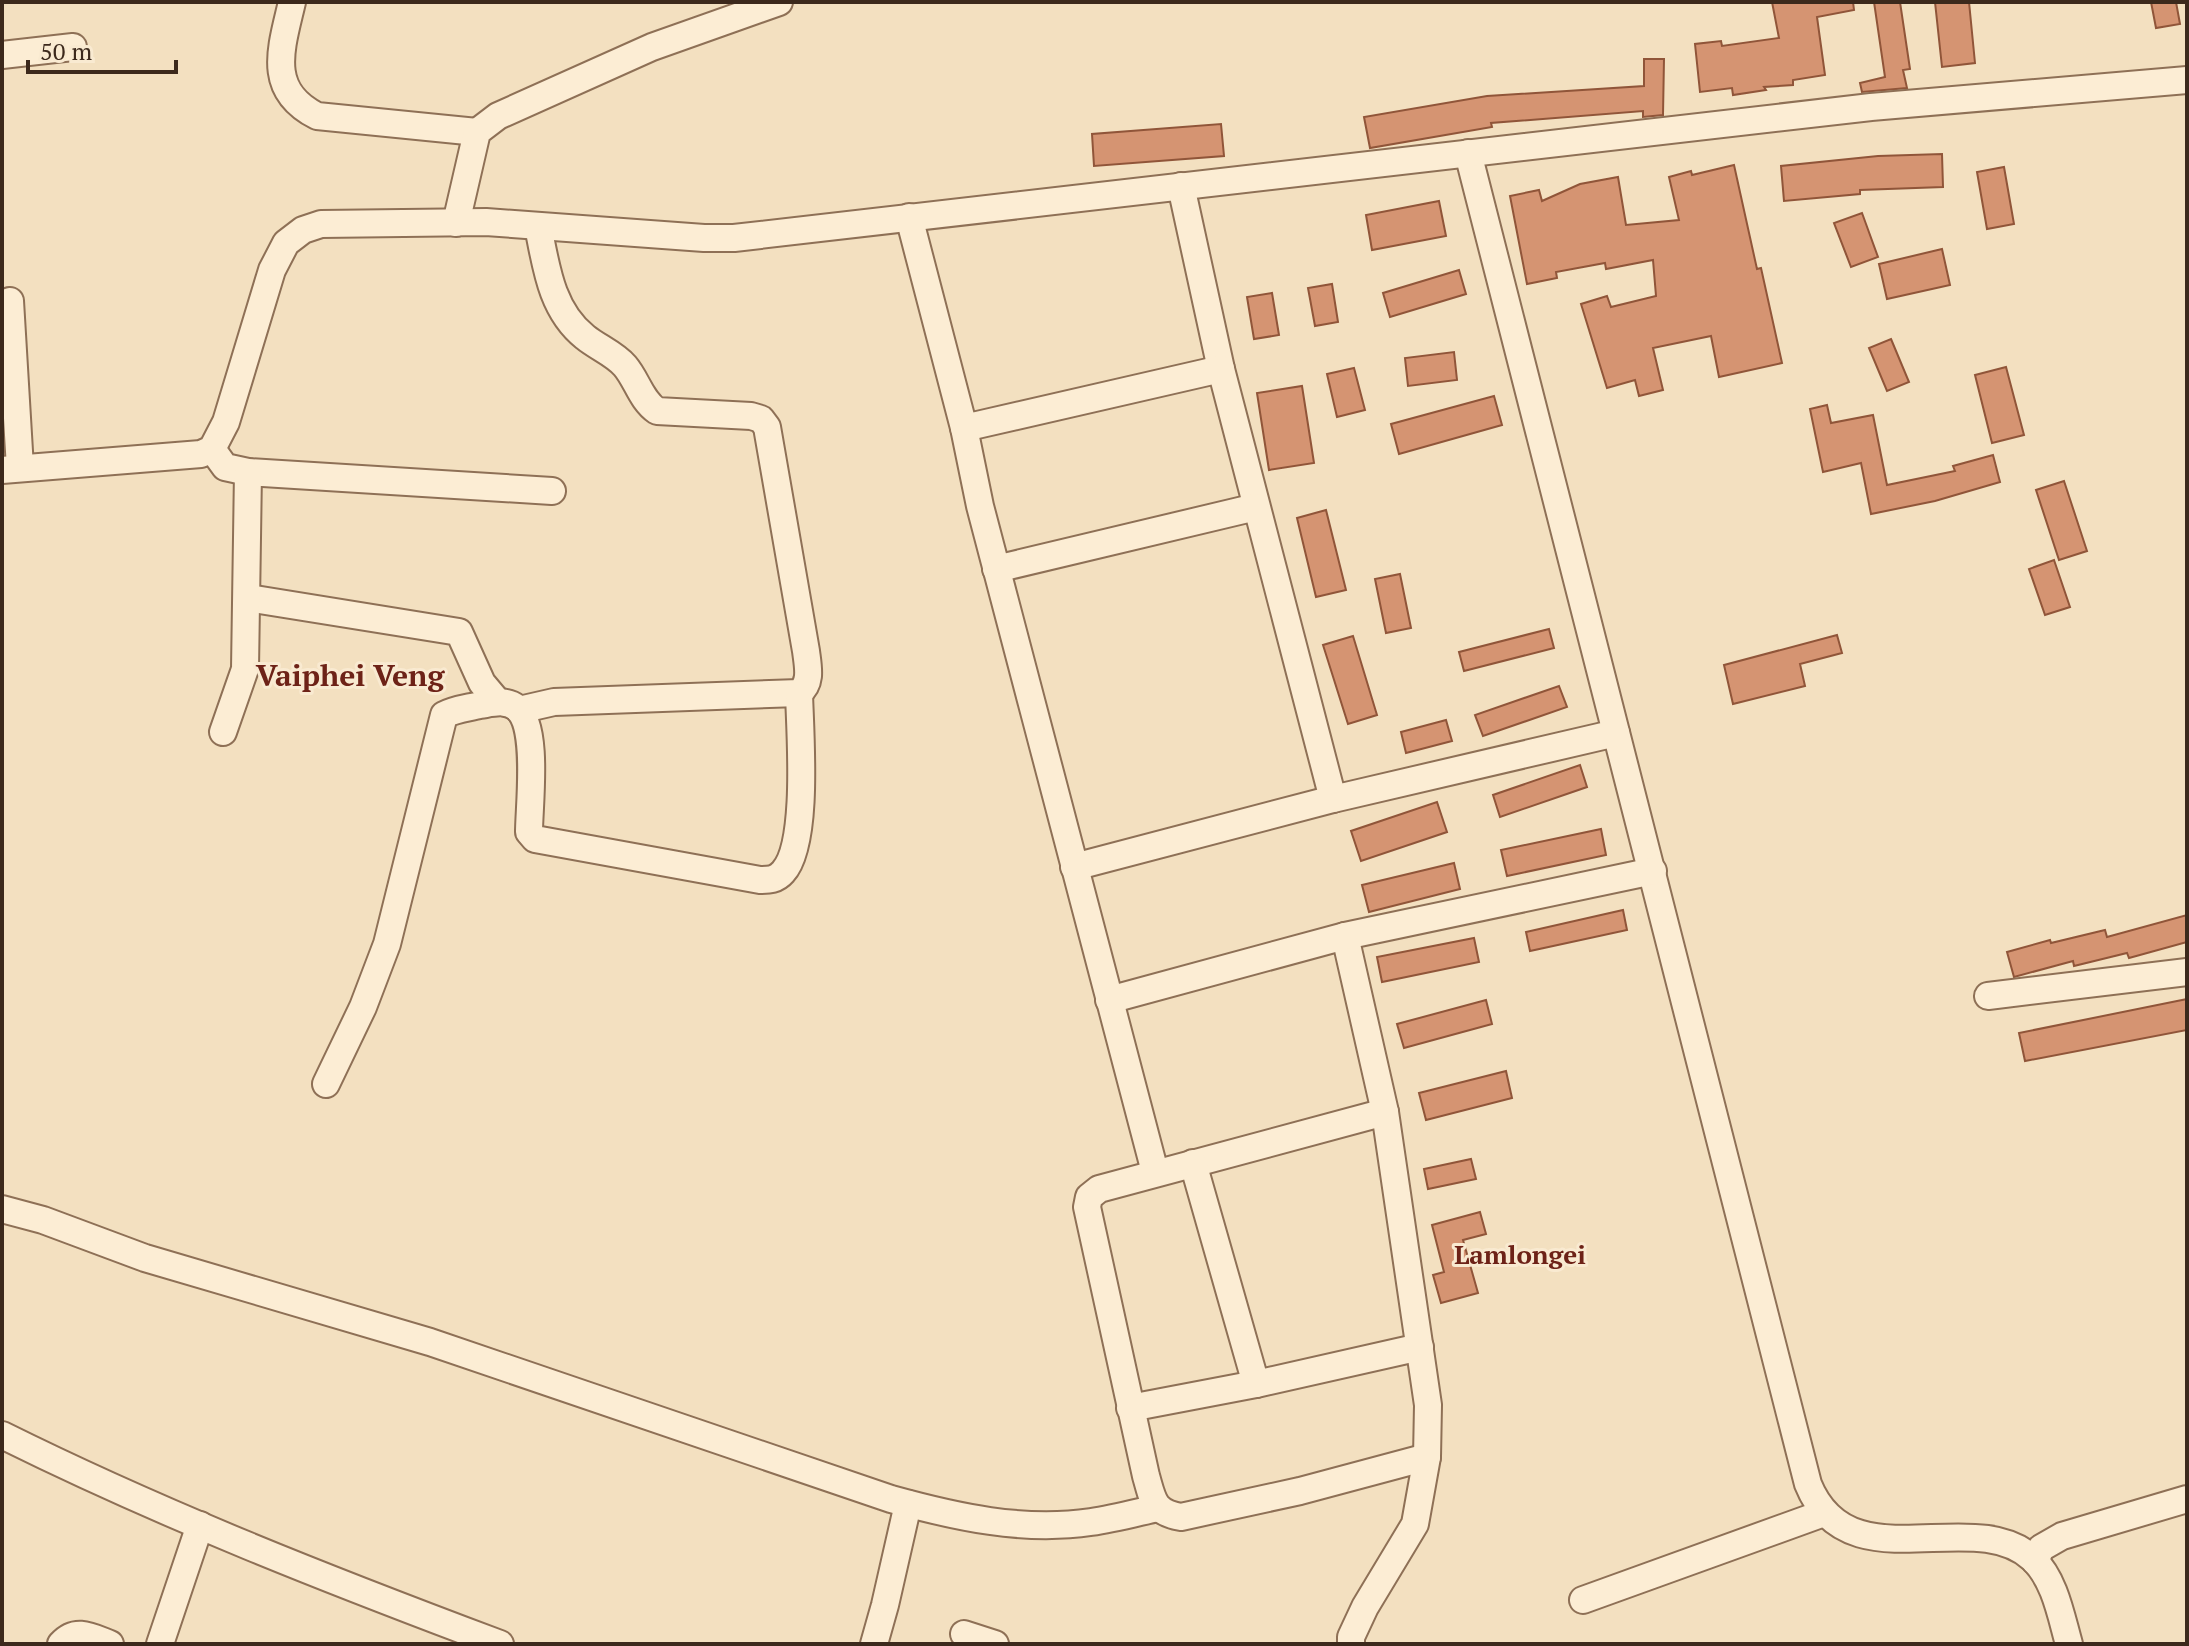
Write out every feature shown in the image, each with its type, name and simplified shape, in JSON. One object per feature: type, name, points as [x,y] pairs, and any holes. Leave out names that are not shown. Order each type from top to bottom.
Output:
[{"type":"street","points":[[292,2],[281,65],[282,81],[289,96],[301,108],[317,116],[477,132]]},
{"type":"street","points":[[456,223],[477,132],[498,116],[652,47],[768,4]]},
{"type":"street","points":[[2,55],[73,47]]},
{"type":"street","points":[[10,301],[11,469],[201,454],[212,449],[226,422],[272,270],[286,243],[303,230],[321,224],[456,223],[717,238],[1871,107],[2187,80]]},
{"type":"street","points":[[1468,153],[1814,1500],[1834,1521],[1865,1535],[1889,1540],[1981,1539],[2021,1550],[2035,1561],[2054,1594],[2069,1644]]},
{"type":"street","points":[[1181,186],[1221,369],[1333,799]]},
{"type":"street","points":[[909,217],[964,428],[996,569],[1155,1172]]},
{"type":"street","points":[[326,1084],[363,1007],[387,944],[444,715],[452,710],[554,702],[799,693],[808,680],[806,651],[767,427],[761,419],[751,416],[657,411],[648,404],[624,364],[584,336],[557,301],[538,226]]},
{"type":"street","points":[[964,428],[1221,369]]},
{"type":"street","points":[[212,449],[225,467],[248,472],[552,491]]},
{"type":"street","points":[[223,732],[245,669],[248,472]]},
{"type":"street","points":[[996,569],[1256,507]]},
{"type":"street","points":[[248,598],[459,632],[482,683],[526,725],[532,768],[529,827],[532,836],[547,843],[760,880],[774,879],[784,871],[799,822],[802,801],[799,693]]},
{"type":"street","points":[[1074,867],[1333,799],[1616,733]]},
{"type":"street","points":[[1109,1000],[1345,936],[1653,871]]},
{"type":"street","points":[[1345,936],[1385,1112],[1428,1405],[1427,1457],[1415,1524],[1365,1607],[1351,1637],[1351,1644]]},
{"type":"street","points":[[1988,996],[2187,972]]},
{"type":"street","points":[[1385,1112],[1099,1189],[1089,1197],[1087,1207],[1130,1408],[1157,1508],[1166,1514],[1181,1517],[1300,1491],[1427,1457]]},
{"type":"street","points":[[1193,1163],[1256,1384]]},
{"type":"street","points":[[2,1209],[43,1220],[145,1258],[430,1342],[908,1504],[982,1520],[1032,1526],[1090,1522],[1157,1508]]},
{"type":"street","points":[[1130,1408],[1256,1384],[1420,1347]]},
{"type":"street","points":[[2,1435],[200,1525],[340,1584],[500,1644]]},
{"type":"street","points":[[2035,1561],[2041,1548],[2062,1536],[2187,1499]]},
{"type":"street","points":[[874,1644],[908,1504]]},
{"type":"street","points":[[1583,1600],[1824,1513]]},
{"type":"street","points":[[160,1644],[200,1525]]},
{"type":"street","points":[[61,1644],[78,1633],[110,1644]]},
{"type":"street","points":[[964,1634],[995,1644]]},
{"type":"building","points":[[1772,2],[1853,2],[1854,10],[1817,17],[1825,75],[1793,80],[1793,85],[1764,87],[1766,90],[1733,95],[1732,88],[1700,92],[1695,44],[1721,41],[1722,46],[1779,38]]},
{"type":"building","points":[[1874,2],[1900,2],[1910,69],[1903,70],[1907,88],[1862,92],[1860,83],[1885,77]]},
{"type":"building","points":[[1935,2],[1969,2],[1975,63],[1942,67]]},
{"type":"building","points":[[2151,2],[2176,2],[2180,24],[2156,28]]},
{"type":"building","points":[[1644,59],[1664,59],[1663,115],[1643,117],[1643,111],[1491,123],[1492,127],[1370,148],[1364,117],[1487,96],[1644,86]]},
{"type":"building","points":[[1221,124],[1224,156],[1094,166],[1092,134]]},
{"type":"building","points":[[1942,154],[1943,187],[1860,190],[1860,194],[1784,201],[1781,166],[1878,156]]},
{"type":"building","points":[[1734,165],[1782,363],[1719,377],[1711,336],[1653,348],[1663,390],[1639,396],[1635,380],[1607,388],[1581,304],[1607,296],[1611,307],[1656,296],[1653,260],[1606,269],[1605,263],[1556,272],[1557,278],[1527,284],[1510,196],[1539,190],[1542,201],[1580,184],[1618,177],[1626,225],[1679,220],[1669,177]]},
{"type":"building","points":[[2004,167],[2014,224],[1987,229],[1977,172]]},
{"type":"building","points":[[1439,201],[1446,236],[1372,250],[1366,215]]},
{"type":"building","points":[[1862,213],[1878,257],[1851,267],[1834,223]]},
{"type":"building","points":[[1942,249],[1950,285],[1887,299],[1879,264]]},
{"type":"building","points":[[1459,270],[1466,294],[1390,317],[1383,293]]},
{"type":"building","points":[[1332,284],[1338,322],[1315,326],[1308,288]]},
{"type":"building","points":[[1272,293],[1279,335],[1254,339],[1247,297]]},
{"type":"building","points":[[1891,339],[1909,382],[1887,391],[1869,348]]},
{"type":"building","points":[[1454,352],[1457,380],[1408,386],[1405,358]]},
{"type":"building","points":[[2006,367],[2024,435],[1992,443],[1975,375]]},
{"type":"building","points":[[1354,368],[1365,410],[1337,417],[1327,374]]},
{"type":"building","points":[[1302,386],[1314,463],[1269,470],[1257,393]]},
{"type":"building","points":[[1494,396],[1502,425],[1399,454],[1391,424]]},
{"type":"building","points":[[1827,405],[1831,423],[1873,415],[1887,485],[1955,471],[1953,466],[1993,455],[2000,482],[1935,501],[1871,514],[1861,463],[1823,472],[1810,409]]},
{"type":"building","points":[[2064,481],[2087,551],[2059,560],[2036,490]]},
{"type":"building","points":[[1326,510],[1346,590],[1316,597],[1297,518]]},
{"type":"building","points":[[2054,560],[2070,607],[2045,615],[2029,569]]},
{"type":"building","points":[[1400,574],[1411,628],[1386,633],[1375,579]]},
{"type":"building","points":[[1549,629],[1554,648],[1464,671],[1459,652]]},
{"type":"building","points":[[1837,635],[1842,653],[1800,664],[1805,686],[1733,704],[1724,665]]},
{"type":"building","points":[[1353,636],[1377,715],[1348,724],[1323,645]]},
{"type":"building","points":[[1559,686],[1567,707],[1483,736],[1475,715]]},
{"type":"building","points":[[1446,720],[1452,741],[1406,753],[1401,732]]},
{"type":"building","points":[[1580,765],[1587,787],[1500,817],[1493,795]]},
{"type":"building","points":[[1437,802],[1447,832],[1361,861],[1351,831]]},
{"type":"building","points":[[1601,829],[1606,855],[1507,876],[1501,850]]},
{"type":"building","points":[[1454,863],[1460,889],[1369,912],[1362,885]]},
{"type":"building","points":[[1623,910],[1627,930],[1530,951],[1526,932]]},
{"type":"building","points":[[2187,915],[2187,942],[2129,958],[2127,953],[2074,966],[2073,961],[2014,977],[2007,952],[2105,930],[2107,937]]},
{"type":"building","points":[[1474,938],[1479,962],[1382,982],[1377,957]]},
{"type":"building","points":[[2187,999],[2187,1030],[2025,1061],[2019,1033]]},
{"type":"building","points":[[1486,1000],[1492,1024],[1404,1048],[1397,1024]]},
{"type":"building","points":[[1506,1071],[1512,1098],[1426,1120],[1419,1093]]},
{"type":"building","points":[[1471,1159],[1476,1179],[1428,1189],[1424,1169]]},
{"type":"building","points":[[1480,1212],[1486,1234],[1463,1240],[1478,1293],[1441,1303],[1433,1275],[1444,1272],[1432,1225]]},
{"type":"district","name":"Vaiphei Veng","points":[[350,675]]},
{"type":"district","name":"Lamlongei","points":[[1520,1254]]}]
